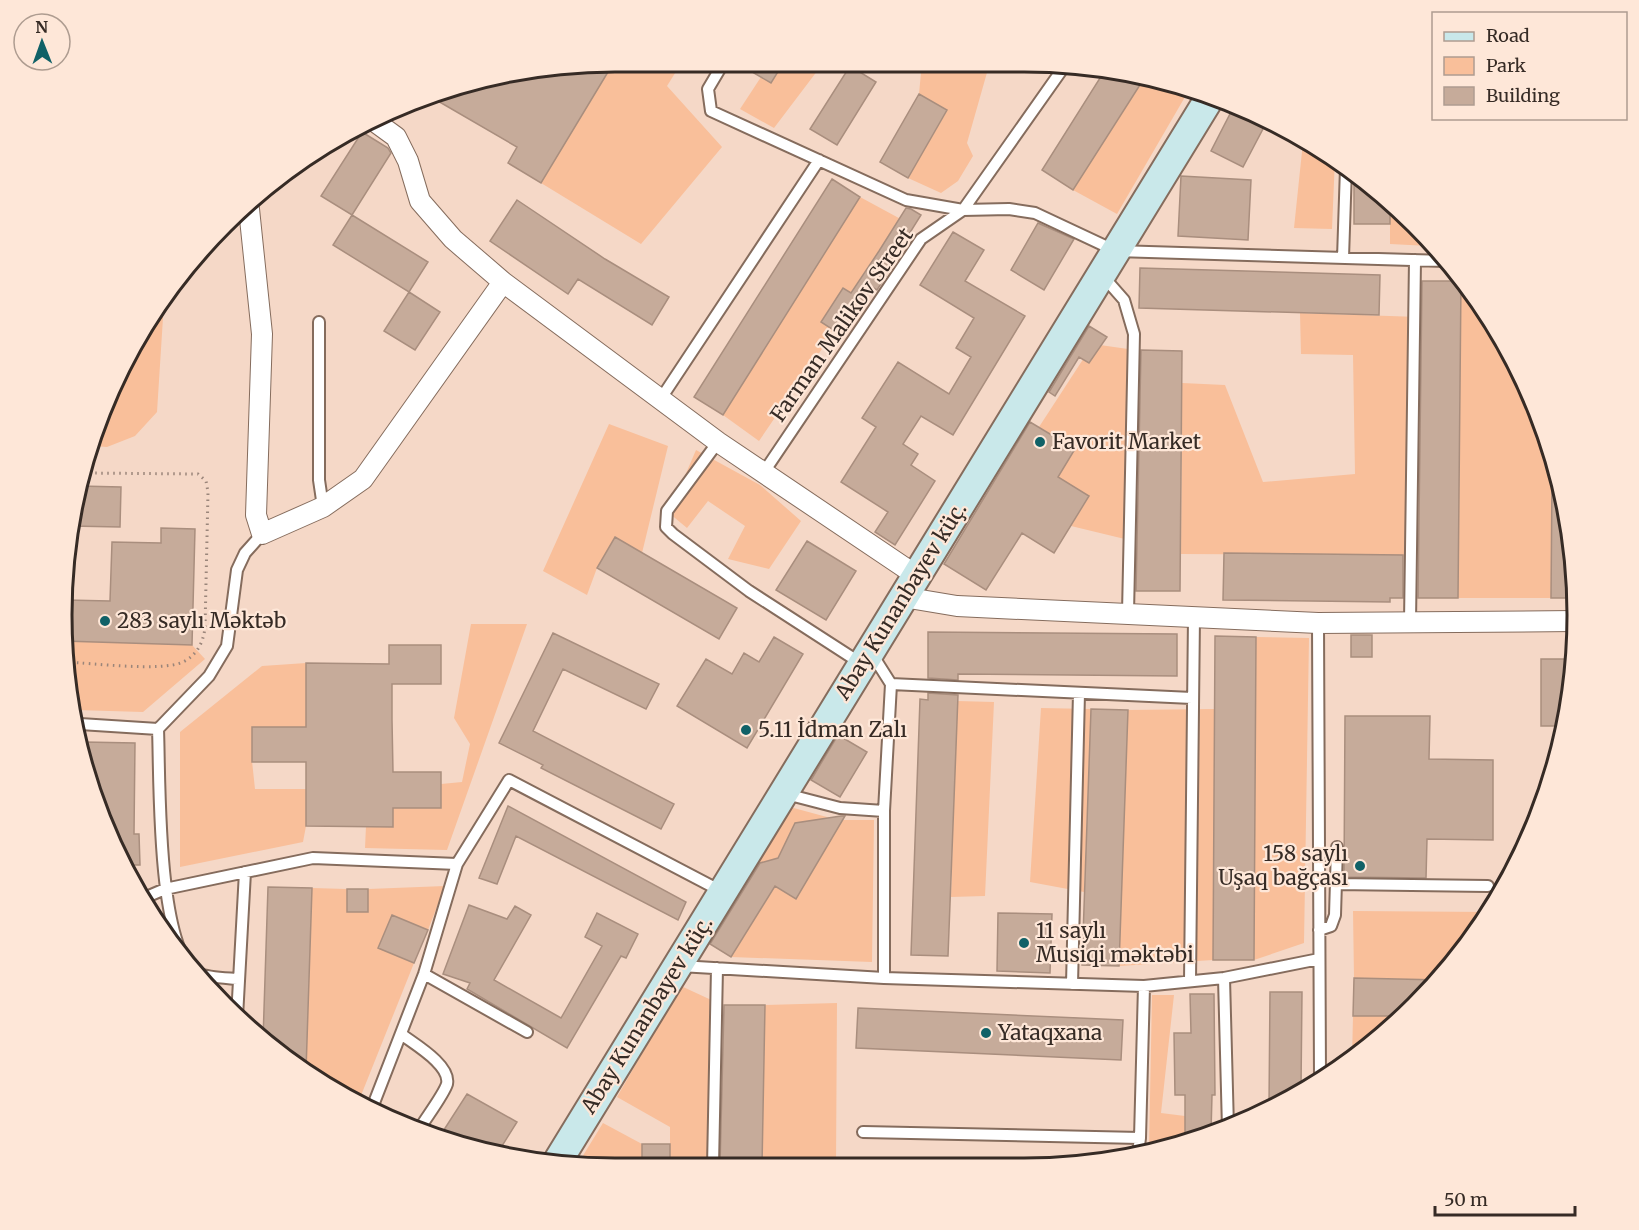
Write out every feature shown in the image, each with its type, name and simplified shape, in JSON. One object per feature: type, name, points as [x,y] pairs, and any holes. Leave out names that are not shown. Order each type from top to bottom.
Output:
[{"type":"street","name":"Abay Kunanbayev küç.","points":[[562,1155],[1206,104]]},
{"type":"street","points":[[380,125],[396,136],[408,161],[420,201],[453,239],[503,282],[660,400],[764,472],[910,586],[957,606],[1318,623],[1567,621]]},
{"type":"street","points":[[250,214],[262,334],[256,515],[262,534],[323,507],[363,479],[503,282]]},
{"type":"lane","points":[[718,72],[708,89],[711,111],[906,200],[963,210],[1010,209],[1035,213],[1109,263],[1124,300],[1134,334],[1128,613]]},
{"type":"lane","name":"Farman Malikov Street","points":[[764,472],[921,239],[963,210],[1060,73]]},
{"type":"lane","points":[[660,400],[819,160]]},
{"type":"lane","points":[[1343,258],[1346,178]]},
{"type":"lane","points":[[1109,263],[1343,258],[1435,261]]},
{"type":"lane","points":[[1410,622],[1415,260]]},
{"type":"lane","points":[[319,322],[319,480],[323,507]]},
{"type":"lane","points":[[718,442],[667,511],[666,527],[749,591],[866,658],[891,684],[1192,698]]},
{"type":"lane","points":[[175,933],[165,889],[158,729],[209,676],[227,646],[237,570],[245,553],[262,534]]},
{"type":"lane","points":[[1190,981],[1194,616]]},
{"type":"lane","points":[[1318,623],[1320,1070]]},
{"type":"lane","points":[[884,978],[884,811],[891,684]]},
{"type":"lane","points":[[1072,984],[1079,693]]},
{"type":"lane","points":[[83,724],[158,729]]},
{"type":"lane","points":[[374,1102],[424,975],[457,864],[509,780],[723,891]]},
{"type":"lane","points":[[783,793],[840,808],[884,811]]},
{"type":"lane","points":[[1319,930],[1331,926],[1335,915],[1337,846]]},
{"type":"lane","points":[[151,895],[165,889],[314,858],[457,864]]},
{"type":"lane","points":[[238,1005],[245,872]]},
{"type":"lane","points":[[1336,884],[1488,886]]},
{"type":"lane","points":[[677,966],[884,978],[1144,986],[1224,978],[1319,959]]},
{"type":"lane","points":[[713,1158],[717,968]]},
{"type":"lane","points":[[209,975],[239,979]]},
{"type":"lane","points":[[424,975],[527,1032]]},
{"type":"lane","points":[[1224,978],[1228,1119]]},
{"type":"lane","points":[[1139,1146],[1144,986]]},
{"type":"lane","points":[[401,1034],[443,1067],[446,1076],[447,1085],[423,1123]]},
{"type":"lane","points":[[863,1132],[1140,1138]]},
{"type":"path","points":[[74,662],[166,667],[184,661],[202,645],[205,628],[208,492],[206,481],[198,474],[91,473]]},
{"type":"green space","points":[[608,72],[676,72],[667,86],[722,147],[641,244],[541,183]]},
{"type":"green space","points":[[778,72],[816,72],[774,128],[740,109],[761,77],[771,83]]},
{"type":"green space","points":[[921,72],[987,72],[967,143],[973,156],[958,181],[941,193],[908,178],[947,111],[919,94]]},
{"type":"green space","points":[[1140,85],[1185,97],[1117,214],[1073,190]]},
{"type":"green space","points":[[1302,149],[1334,170],[1332,229],[1294,228]]},
{"type":"green space","points":[[860,197],[908,223],[759,441],[723,415]]},
{"type":"green space","points":[[1390,214],[1421,246],[1390,244]]},
{"type":"green space","points":[[1461,293],[1511,375],[1538,440],[1552,489],[1551,598],[1458,598]]},
{"type":"green space","points":[[1300,313],[1419,317],[1417,558],[1390,555],[1181,554],[1182,383],[1225,385],[1263,482],[1355,474],[1353,355],[1301,354]]},
{"type":"green space","points":[[163,314],[157,412],[135,436],[107,447],[99,446],[113,407],[145,343]]},
{"type":"green space","points":[[1093,344],[1135,350],[1133,541],[1071,526],[1089,497],[1058,477],[1075,449],[1039,427]]},
{"type":"green space","points":[[609,424],[668,446],[642,553],[615,537],[597,568],[587,595],[543,571]]},
{"type":"green space","points":[[696,450],[760,485],[801,521],[769,569],[728,559],[745,526],[708,501],[687,528],[669,513]]},
{"type":"green space","points":[[471,624],[527,624],[447,850],[365,848],[366,826],[393,808],[441,808],[441,784],[462,782],[470,744],[454,718]]},
{"type":"green space","points":[[1256,637],[1309,638],[1304,943],[1254,960]]},
{"type":"green space","points":[[73,641],[192,645],[205,659],[143,712],[80,710]]},
{"type":"green space","points":[[306,663],[306,700],[311,727],[252,727],[255,789],[306,789],[306,826],[303,842],[180,867],[180,732],[262,666]]},
{"type":"green space","points":[[957,701],[994,702],[985,896],[951,897]]},
{"type":"green space","points":[[1041,708],[1091,709],[1084,892],[1030,882]]},
{"type":"green space","points":[[1215,709],[1213,960],[1119,966],[1128,710]]},
{"type":"green space","points":[[790,807],[838,820],[874,820],[872,962],[731,957],[773,890],[750,875]]},
{"type":"green space","points":[[445,886],[428,930],[392,915],[378,948],[414,963],[361,1095],[306,1061],[312,888],[347,889],[348,912],[368,912],[368,889]]},
{"type":"green space","points":[[1353,911],[1478,912],[1455,946],[1426,980],[1354,978]]},
{"type":"green space","points":[[681,986],[720,1004],[718,1158],[670,1158],[670,1127],[617,1097]]},
{"type":"green space","points":[[1152,995],[1174,995],[1161,1113],[1185,1116],[1185,1133],[1149,1143]]},
{"type":"green space","points":[[837,1003],[836,1158],[762,1158],[765,1005]]},
{"type":"green space","points":[[1353,1016],[1390,1016],[1382,1023],[1352,1048]]},
{"type":"green space","points":[[603,1123],[642,1144],[642,1158],[582,1157]]},
{"type":"building","points":[[608,72],[541,183],[508,163],[517,147],[439,101],[509,82],[579,73]]},
{"type":"building","points":[[752,72],[778,72],[771,83]]},
{"type":"building","points":[[846,72],[860,72],[876,82],[837,145],[810,129]]},
{"type":"building","points":[[1100,78],[1140,85],[1073,190],[1042,170]]},
{"type":"building","points":[[919,94],[947,110],[908,178],[880,162]]},
{"type":"building","points":[[1231,113],[1264,128],[1243,167],[1211,151]]},
{"type":"building","points":[[365,134],[388,148],[391,153],[352,215],[321,196],[359,136]]},
{"type":"building","points":[[1181,176],[1251,180],[1248,240],[1178,236]]},
{"type":"building","points":[[832,179],[860,197],[723,415],[694,397]]},
{"type":"building","points":[[1354,183],[1390,214],[1390,224],[1354,224]]},
{"type":"building","points":[[517,200],[605,259],[669,297],[652,325],[578,279],[568,294],[490,241]]},
{"type":"building","points":[[906,208],[921,215],[884,274],[886,276],[877,290],[872,287],[841,335],[821,322],[843,288],[851,293]]},
{"type":"building","points":[[352,215],[428,262],[409,292],[333,245]]},
{"type":"building","points":[[1038,223],[1074,239],[1044,290],[1011,270]]},
{"type":"building","points":[[953,232],[984,250],[965,281],[1025,316],[953,435],[921,416],[903,444],[918,454],[911,465],[935,481],[895,545],[875,532],[888,512],[841,482],[876,427],[862,418],[898,362],[949,394],[971,357],[956,348],[974,318],[920,285]]},
{"type":"building","points":[[1140,268],[1380,275],[1379,315],[1139,308]]},
{"type":"building","points":[[1422,281],[1452,281],[1461,293],[1458,598],[1418,598]]},
{"type":"building","points":[[409,292],[440,312],[415,350],[384,331]]},
{"type":"building","points":[[1089,326],[1107,337],[1089,363],[1079,357],[1055,396],[1049,392]]},
{"type":"building","points":[[1141,350],[1182,351],[1180,591],[1136,591]]},
{"type":"building","points":[[1030,422],[1075,449],[1058,477],[1089,496],[1054,553],[1022,533],[986,590],[944,564]]},
{"type":"building","points":[[88,486],[121,487],[120,527],[80,526]]},
{"type":"building","points":[[1552,489],[1562,544],[1567,598],[1551,598]]},
{"type":"building","points":[[161,528],[195,529],[192,645],[73,641],[72,600],[110,601],[112,542],[161,543]]},
{"type":"building","points":[[615,537],[737,608],[719,639],[597,568]]},
{"type":"building","points":[[807,541],[856,571],[826,620],[776,590]]},
{"type":"building","points":[[1224,553],[1403,555],[1403,598],[1390,598],[1390,602],[1223,600]]},
{"type":"building","points":[[928,632],[1177,634],[1177,676],[958,674],[958,680],[928,678]]},
{"type":"building","points":[[553,633],[659,684],[646,709],[563,669],[533,731],[674,804],[661,829],[541,768],[543,765],[499,743]]},
{"type":"building","points":[[1351,635],[1372,635],[1372,657],[1351,657]]},
{"type":"building","points":[[1215,636],[1256,637],[1254,960],[1213,960]]},
{"type":"building","points":[[774,637],[803,654],[747,748],[677,706],[706,659],[732,674],[744,653],[759,662]]},
{"type":"building","points":[[389,645],[441,645],[441,684],[392,684],[392,720],[393,772],[441,772],[441,808],[393,808],[393,827],[306,826],[306,762],[252,762],[252,727],[306,727],[306,663],[389,664]]},
{"type":"building","points":[[1541,659],[1565,659],[1556,726],[1541,726]]},
{"type":"building","points":[[928,693],[958,695],[948,956],[911,955],[920,699],[928,700]]},
{"type":"building","points":[[1091,709],[1128,710],[1119,966],[1082,965]]},
{"type":"building","points":[[1345,716],[1430,716],[1429,759],[1493,760],[1493,840],[1427,839],[1426,878],[1344,877]]},
{"type":"building","points":[[838,735],[867,752],[840,797],[811,780]]},
{"type":"building","points":[[87,742],[135,743],[134,834],[139,834],[140,865],[133,865],[113,823]]},
{"type":"building","points":[[508,806],[686,902],[678,920],[516,836],[497,884],[479,878]]},
{"type":"building","points":[[845,816],[796,899],[775,886],[731,957],[710,944],[760,863],[778,858],[795,823]]},
{"type":"building","points":[[268,887],[312,888],[306,1061],[263,1028]]},
{"type":"building","points":[[347,889],[368,889],[368,912],[347,912]]},
{"type":"building","points":[[469,905],[507,919],[515,906],[531,915],[494,980],[561,1018],[602,946],[585,937],[597,913],[638,934],[626,958],[621,956],[567,1048],[467,989],[470,983],[443,974]]},
{"type":"building","name":"11 saylı Musiqi məktəbi","points":[[998,913],[1052,914],[1050,973],[997,971]]},
{"type":"building","points":[[392,915],[428,930],[414,963],[378,948]]},
{"type":"building","points":[[1354,978],[1426,980],[1390,1016],[1353,1016]]},
{"type":"building","points":[[1270,992],[1302,992],[1301,1082],[1269,1099]]},
{"type":"building","points":[[1190,994],[1214,994],[1215,1095],[1212,1095],[1211,1125],[1185,1133],[1185,1095],[1175,1095],[1174,1033],[1191,1033]]},
{"type":"building","points":[[724,1005],[765,1005],[762,1158],[720,1158]]},
{"type":"building","points":[[858,1008],[1123,1020],[1121,1060],[856,1048]]},
{"type":"building","points":[[467,1094],[517,1122],[502,1146],[444,1130]]},
{"type":"building","points":[[642,1144],[670,1144],[670,1158],[642,1158]]},
{"type":"place","name":"Favorit Market","points":[[1040,442]]},
{"type":"place","name":"283 saylı Məktəb","points":[[105,621]]},
{"type":"place","name":"5.11 İdman Zalı","points":[[746,730]]},
{"type":"place","name":"158 saylı Uşaq bağçası","points":[[1360,866]]},
{"type":"place","name":"11 saylı Musiqi məktəbi","points":[[1024,943]]},
{"type":"place","name":"Yataqxana","points":[[986,1033]]}]
